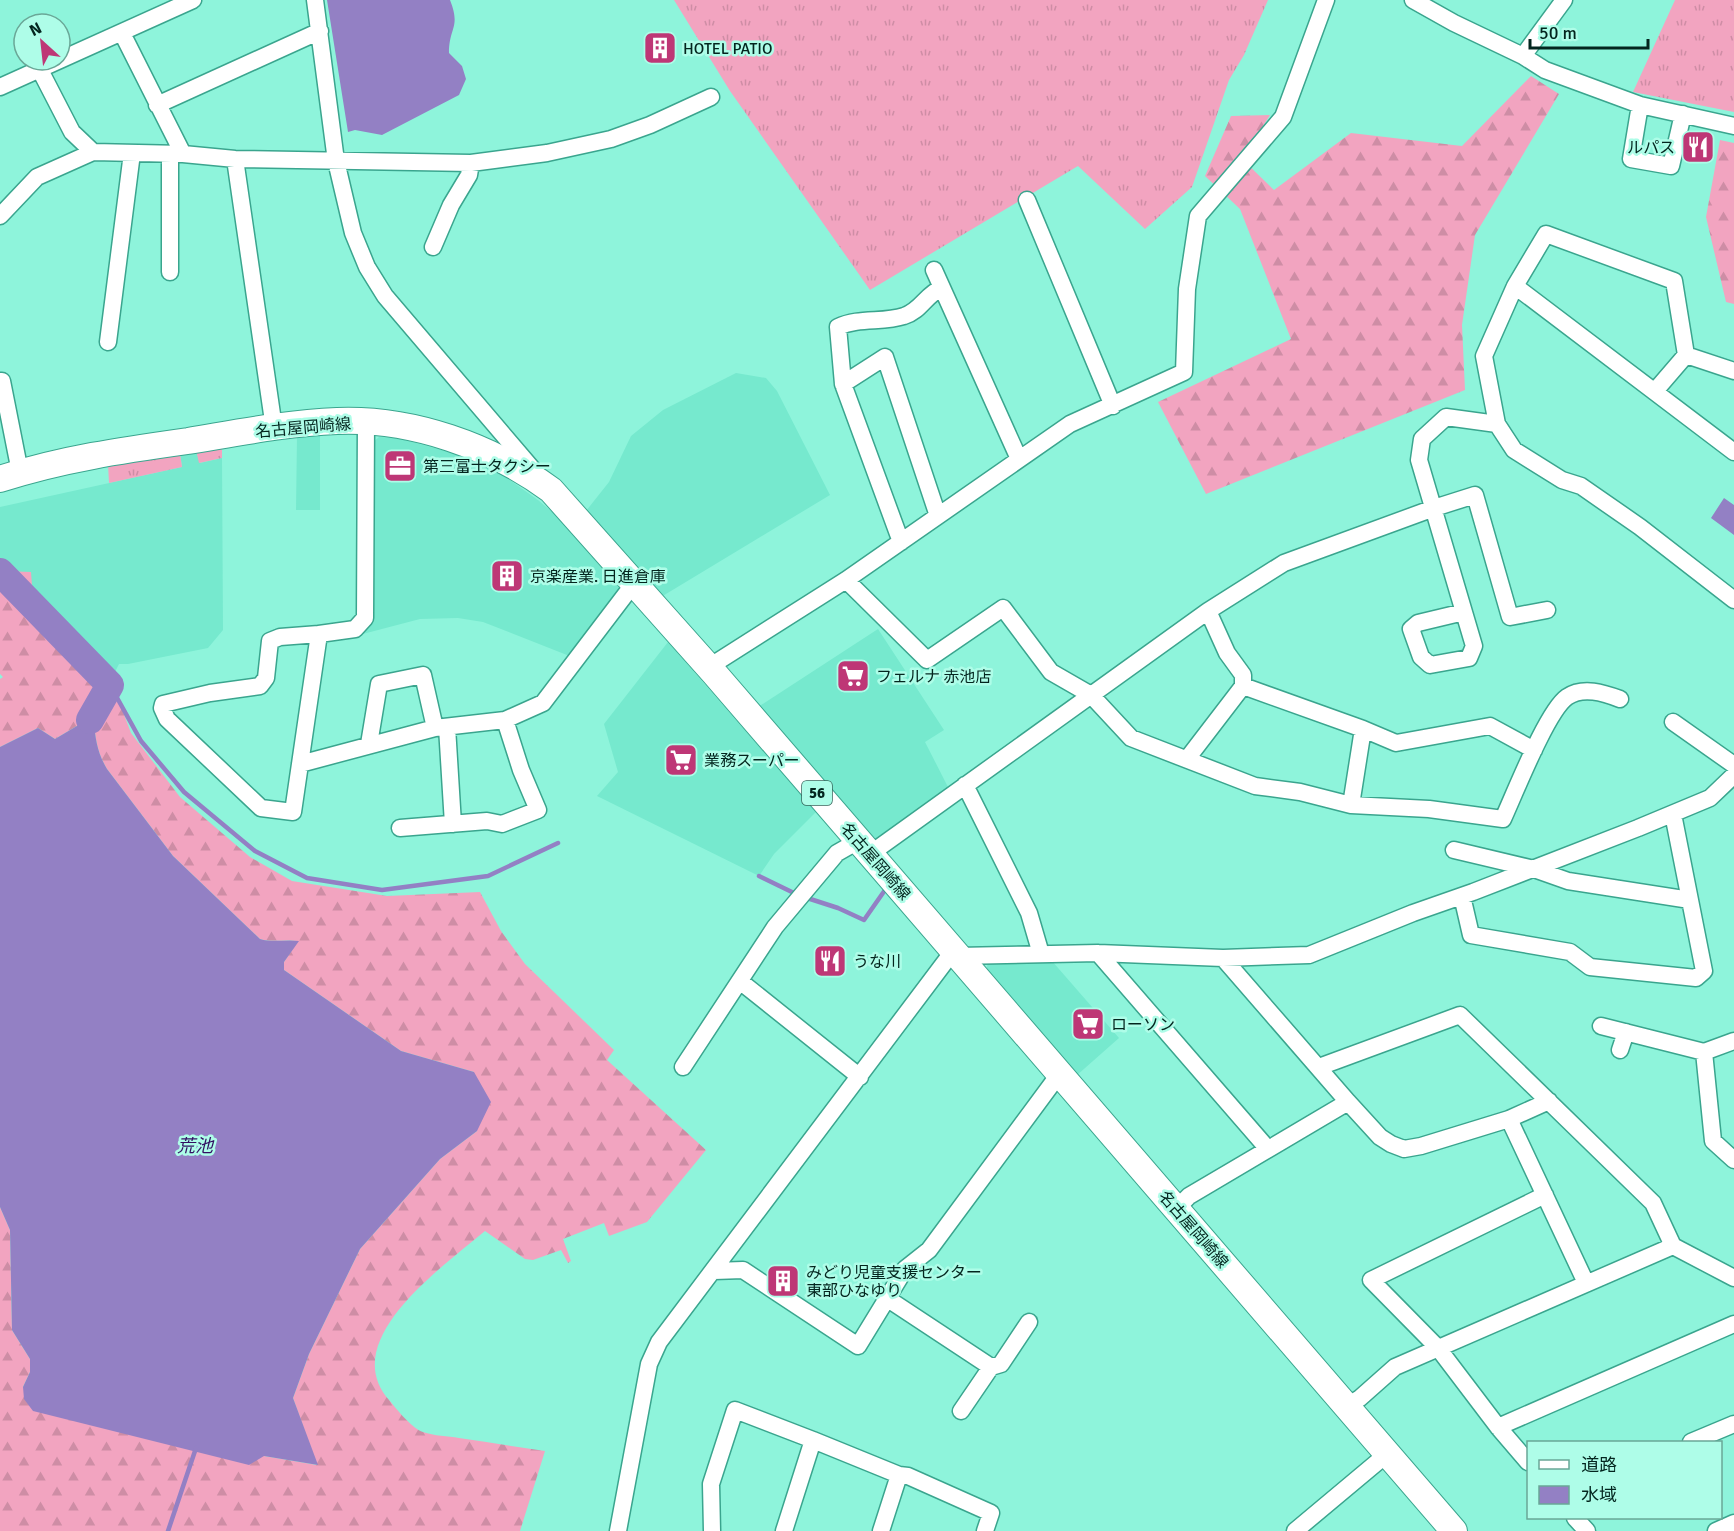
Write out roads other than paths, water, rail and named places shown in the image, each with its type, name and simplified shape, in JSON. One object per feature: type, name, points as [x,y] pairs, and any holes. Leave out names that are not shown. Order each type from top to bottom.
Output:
[{"type":"main road","name":"名古屋岡崎線","points":[[10,476],[63,461],[115,452],[274,428],[338,421],[366,422],[426,431],[457,440],[528,473],[551,490],[635,582],[1454,1531]]},
{"type":"street","points":[[72,55],[193,0]]},
{"type":"street","points":[[315,0],[336,161],[353,233],[367,267],[385,296],[551,490]]},
{"type":"street","points":[[709,667],[846,580],[1070,424],[1184,372],[1187,289],[1198,216],[1283,117],[1326,0]]},
{"type":"street","points":[[1413,0],[1454,23],[1523,56],[1545,70],[1641,105],[1734,126]]},
{"type":"street","points":[[1523,56],[1564,0]]},
{"type":"street","points":[[157,105],[320,31]]},
{"type":"street","points":[[122,33],[157,105],[176,154],[170,273]]},
{"type":"street","points":[[0,87],[33,72]]},
{"type":"street","points":[[42,72],[72,132],[93,152]]},
{"type":"street","points":[[0,216],[37,177],[93,152],[176,154],[235,159],[471,163],[547,153],[611,139],[651,125],[711,97]]},
{"type":"street","points":[[1641,105],[1631,159],[1671,166],[1683,114]]},
{"type":"street","points":[[108,342],[132,153]]},
{"type":"street","points":[[235,159],[274,428]]},
{"type":"street","points":[[432,247],[451,205],[469,175],[471,163]]},
{"type":"street","points":[[1027,200],[1113,406]]},
{"type":"street","points":[[1655,391],[1686,355],[1674,281],[1546,234],[1515,286],[1484,356],[1497,424],[1514,450],[1562,480],[1581,486],[1640,527],[1734,600]]},
{"type":"street","points":[[934,270],[1019,459]]},
{"type":"street","points":[[1515,286],[1734,452]]},
{"type":"street","points":[[901,542],[843,384],[838,327],[848,322],[901,318],[913,313],[932,291],[942,288]]},
{"type":"street","points":[[1686,355],[1734,371]]},
{"type":"street","points":[[843,384],[885,357],[938,516]]},
{"type":"street","points":[[0,381],[2,381],[10,476]]},
{"type":"street","points":[[1464,612],[1419,460],[1422,440],[1446,417],[1497,424]]},
{"type":"street","points":[[319,634],[293,812],[261,808],[167,719],[162,708],[163,705],[210,693],[260,686],[266,678],[270,641],[280,638],[355,629],[365,618],[366,422]]},
{"type":"street","points":[[683,1067],[775,927],[837,852],[864,848],[965,784],[1208,611],[1284,563],[1475,495],[1510,616],[1547,610]]},
{"type":"street","points":[[846,580],[927,660],[1004,608],[1051,672],[1091,695],[1131,738],[1255,786],[1300,792],[1351,806],[1429,809],[1503,819],[1534,750],[1552,717],[1567,697],[1581,691],[1602,692],[1620,699]]},
{"type":"street","points":[[300,764],[369,744],[441,727],[505,720],[543,703],[635,582]]},
{"type":"street","points":[[1187,759],[1243,686],[1244,675],[1227,653],[1208,611]]},
{"type":"street","points":[[369,744],[379,684],[423,675],[441,727],[453,824]]},
{"type":"street","points":[[1243,686],[1364,729],[1396,743],[1490,726],[1534,750]]},
{"type":"street","points":[[400,828],[487,821],[501,824],[538,810],[521,770],[505,720]]},
{"type":"street","points":[[1673,722],[1734,765]]},
{"type":"street","points":[[1351,806],[1364,729]]},
{"type":"street","points":[[618,1531],[649,1364],[659,1342],[956,953],[1098,953],[1223,958],[1309,955],[1673,814],[1710,798],[1732,782]]},
{"type":"street","points":[[965,784],[1029,913],[1041,954]]},
{"type":"street","points":[[1462,896],[1471,935],[1570,952],[1590,967],[1696,978],[1704,971],[1673,814]]},
{"type":"street","points":[[1454,850],[1534,868],[1568,881],[1690,900]]},
{"type":"street","points":[[1098,953],[1268,1149]]},
{"type":"street","points":[[1223,958],[1348,1102],[1380,1137],[1391,1144],[1404,1149],[1509,1119],[1549,1101]]},
{"type":"street","points":[[741,982],[860,1077]]},
{"type":"street","points":[[1319,1067],[1460,1015],[1653,1203],[1673,1246],[1734,1278]]},
{"type":"street","points":[[1601,1026],[1704,1052],[1734,1041]]},
{"type":"street","points":[[1620,1050],[1626,1032]]},
{"type":"street","points":[[1704,1052],[1713,1141],[1734,1160]]},
{"type":"street","points":[[714,1271],[743,1270],[858,1346],[905,1269],[929,1250],[1060,1073]]},
{"type":"street","points":[[1177,1208],[1189,1196],[1348,1102]]},
{"type":"street","points":[[1509,1119],[1586,1283]]},
{"type":"street","points":[[1527,1461],[1498,1427],[1438,1348],[1371,1280],[1545,1195]]},
{"type":"street","points":[[1346,1407],[1360,1398],[1395,1367],[1673,1246]]},
{"type":"street","points":[[888,1299],[991,1367]]},
{"type":"street","points":[[961,1411],[991,1367],[1001,1365],[1029,1322]]},
{"type":"street","points":[[1498,1427],[1734,1324]]},
{"type":"street","points":[[712,1531],[711,1484],[735,1410],[899,1475],[908,1476],[991,1513],[985,1531]]},
{"type":"street","points":[[1696,1441],[1734,1424]]},
{"type":"street","points":[[784,1531],[813,1440]]},
{"type":"street","points":[[1295,1531],[1368,1468],[1387,1455]]},
{"type":"street","points":[[881,1531],[899,1475]]},
{"type":"street","points":[[1576,1519],[1587,1531]]},
{"type":"street","points":[[1716,1531],[1734,1523]]},
{"type":"water","points":[[327,0],[450,0],[455,22],[449,53],[462,66],[466,79],[459,95],[382,135],[355,130],[348,132]]},
{"type":"water","points":[[1724,498],[1734,505],[1734,535],[1711,518]]},
{"type":"water","name":"荒池","points":[[87,720],[94,721],[101,758],[107,769],[173,856],[260,939],[299,941],[284,962],[284,970],[401,1051],[474,1072],[491,1102],[477,1131],[440,1159],[360,1249],[309,1354],[293,1398],[318,1465],[264,1456],[249,1465],[33,1411],[24,1399],[23,1387],[30,1372],[30,1359],[12,1330],[10,1230],[0,1207],[0,747],[38,728],[55,739]]},
{"type":"waterway","points":[[0,572],[110,685],[90,720]]},
{"type":"waterway","points":[[110,685],[141,741],[184,792],[255,851],[307,878],[382,890],[488,876],[558,843]]},
{"type":"waterway","points":[[759,876],[796,894]]},
{"type":"waterway","points":[[804,897],[838,908],[864,920],[885,890]]},
{"type":"waterway","points":[[168,1531],[196,1448]]},
{"type":"place","name":"HOTEL PATIO","points":[[660,48]]},
{"type":"place","name":"ルパス","points":[[1698,147]]},
{"type":"place","name":"第三富士タクシー","points":[[400,466]]},
{"type":"place","name":"京楽産業. 日進倉庫","points":[[507,576]]},
{"type":"place","name":"フェルナ 赤池店","points":[[853,676]]},
{"type":"place","name":"業務スーパー","points":[[681,760]]},
{"type":"place","name":"うな川","points":[[830,961]]},
{"type":"place","name":"ローソン","points":[[1088,1024]]},
{"type":"place","name":"みどり児童支援センター 東部ひなゆり","points":[[783,1281]]}]
